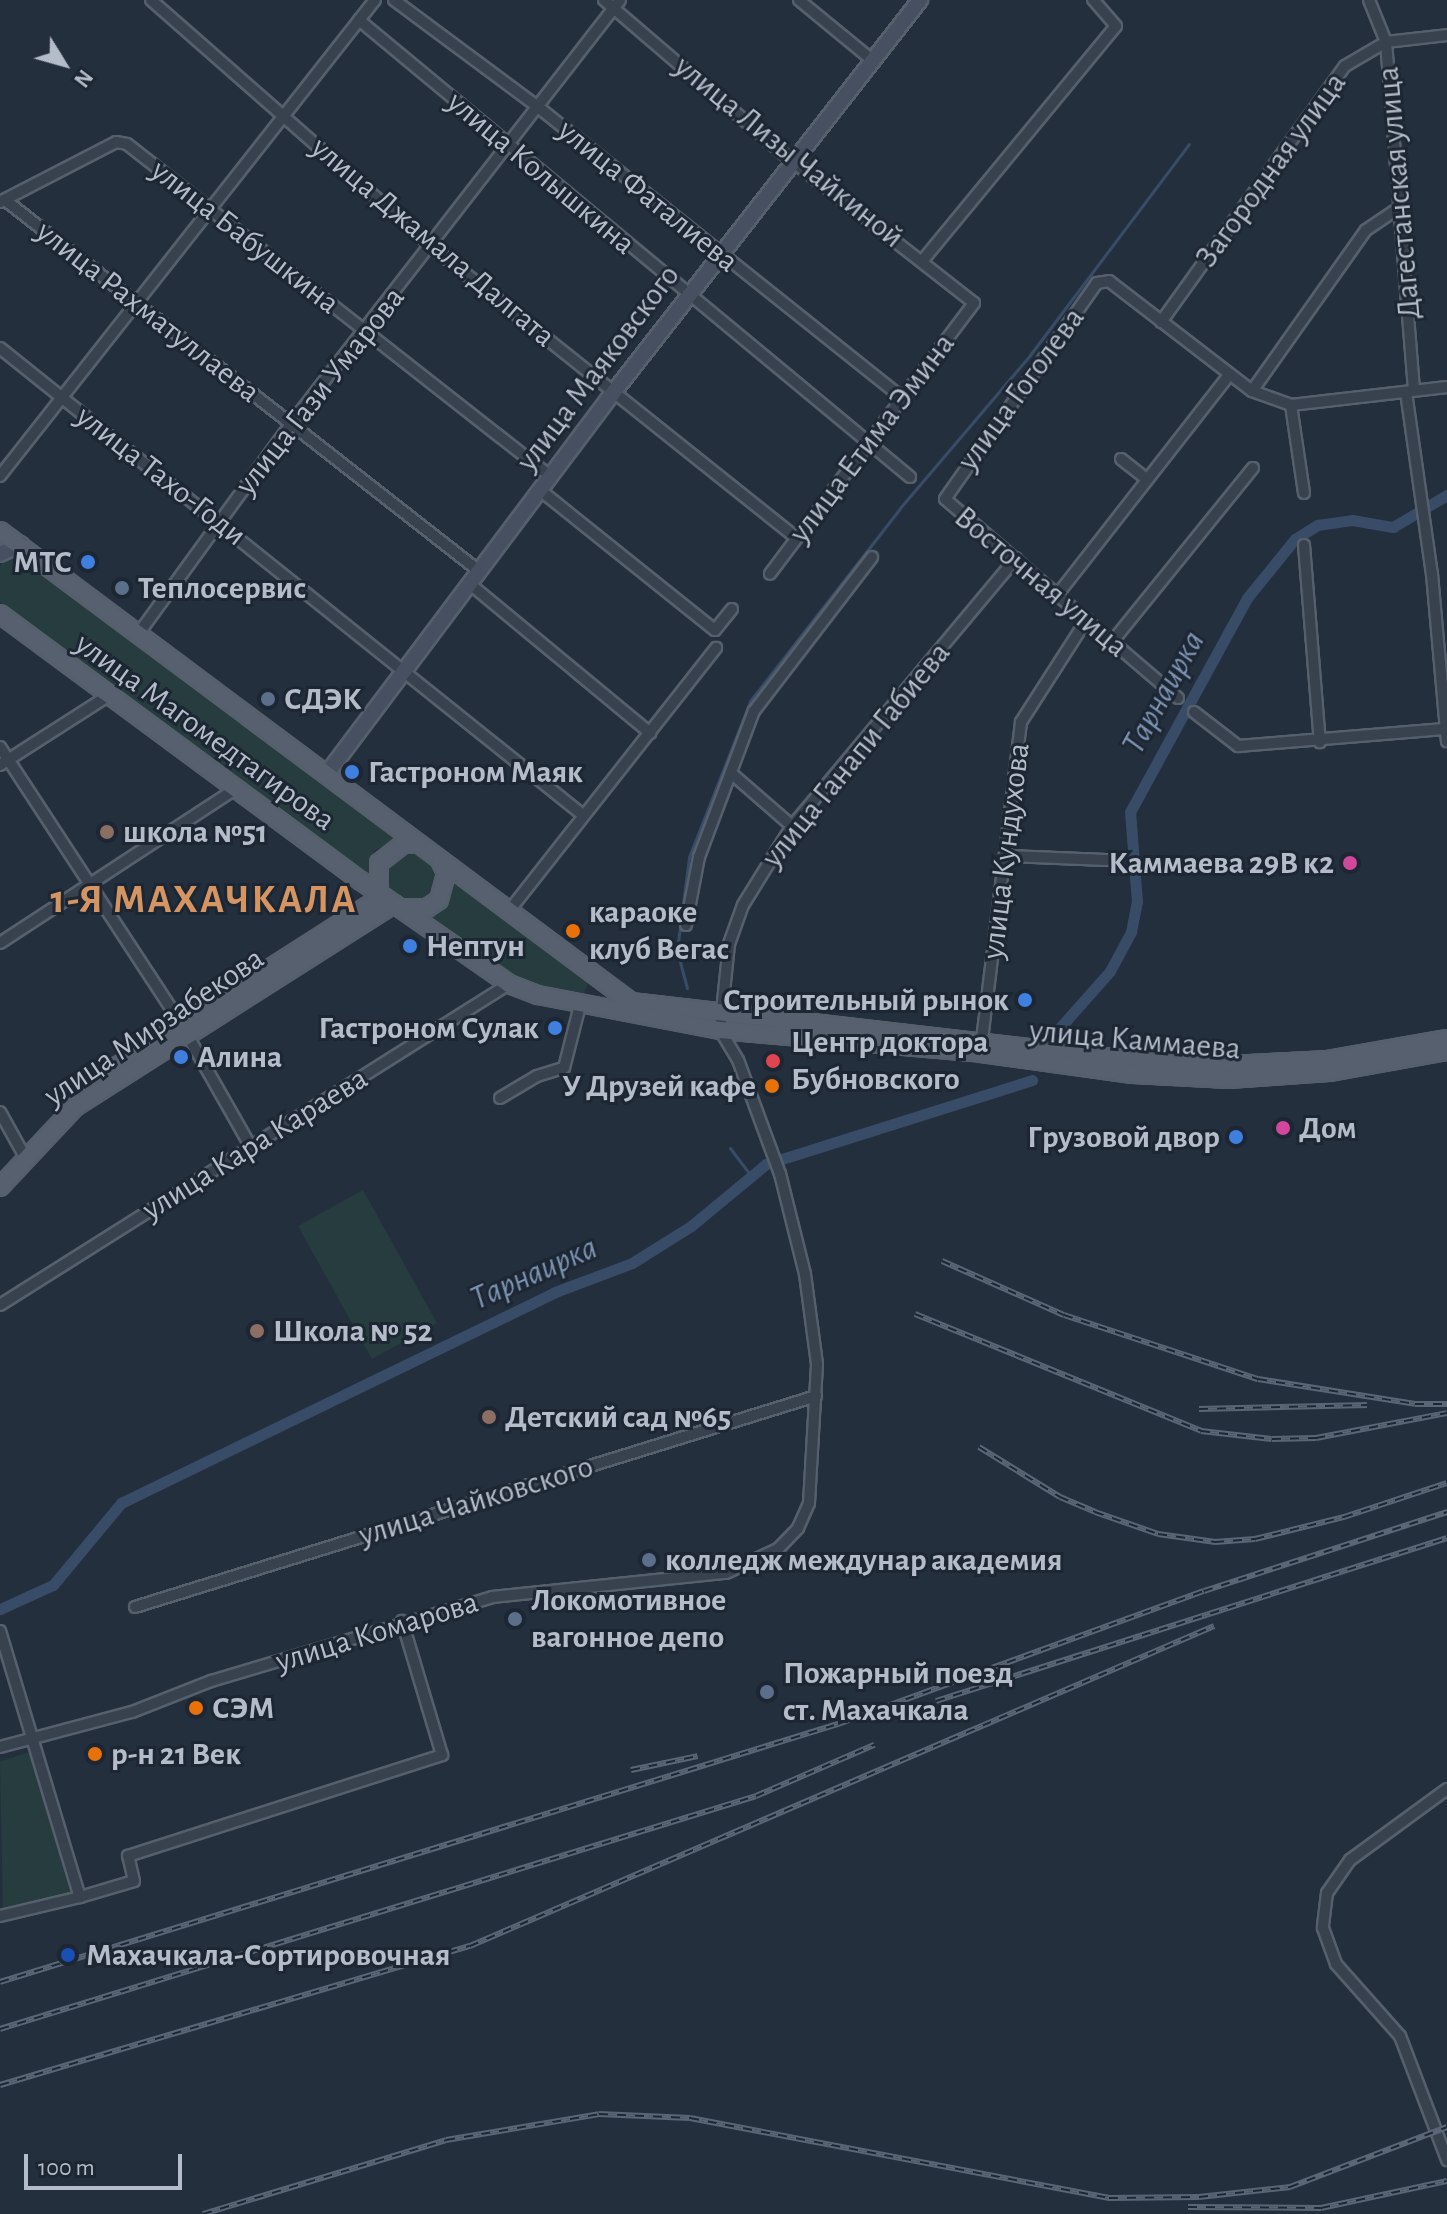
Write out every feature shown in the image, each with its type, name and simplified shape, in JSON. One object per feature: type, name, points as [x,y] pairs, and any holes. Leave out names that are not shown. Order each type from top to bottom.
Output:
[{"type":"main road","name":"улица Магомедтагирова","points":[[0,531],[418,844]]},
{"type":"main road","name":"улица Магомедтагирова","points":[[0,614],[235,789],[509,984],[580,1005],[630,1007]]},
{"type":"main road","points":[[440,860],[446,873],[439,900],[413,911],[389,900],[379,863],[389,851],[418,844],[440,860],[509,911],[630,1007]]},
{"type":"main road","name":"улица Мирзабекова","points":[[0,1187],[22,1153],[68,1099],[389,900]]},
{"type":"main road","name":"улица Каммаева","points":[[630,1007],[720,1023],[981,1047],[1229,1065],[1328,1060],[1447,1039]]},
{"type":"main road","name":"улица Каммаева","points":[[981,1047],[1133,1074],[1229,1079],[1329,1072],[1447,1051]]},
{"type":"main road","name":"улица Мирзабекова","points":[[0,1172],[22,1153]]},
{"type":"street","name":"улица Джамала Далгата","points":[[151,0],[432,247],[796,538]]},
{"type":"street","points":[[0,476],[375,0]]},
{"type":"street","name":"улица Фаталиева","points":[[394,0],[538,107],[719,255],[900,396]]},
{"type":"street","name":"улица Лизы Чайкиной","points":[[604,0],[617,4],[791,160],[923,260],[974,303]]},
{"type":"street","points":[[799,0],[872,60]]},
{"type":"street","name":"улица Маяковского","points":[[326,775],[791,160],[920,0]]},
{"type":"street","points":[[923,260],[1116,26],[1093,0]]},
{"type":"street","name":"Дагестанская улица","points":[[1369,0],[1386,42],[1403,205],[1410,390],[1447,741]]},
{"type":"street","name":"улица Гази Умарова","points":[[139,633],[290,425],[432,247],[507,143],[617,4]]},
{"type":"street","name":"улица Колышкина","points":[[359,20],[687,296],[910,477]]},
{"type":"street","name":"Загородная улица","points":[[1161,322],[1345,66],[1386,42],[1447,35]]},
{"type":"street","name":"улица Бабушкина","points":[[3,201],[116,142],[127,144],[550,476]]},
{"type":"street","name":"улица Рахматуллаева","points":[[3,201],[479,571]]},
{"type":"street","points":[[1252,391],[1366,230],[1403,205]]},
{"type":"street","name":"улица Гоголева","points":[[945,494],[1097,283],[1109,281],[1161,322]]},
{"type":"street","name":"улица Етима Эмина","points":[[770,574],[900,396],[974,303]]},
{"type":"street","points":[[1161,322],[1252,391],[1291,405],[1447,387]]},
{"type":"street","name":"улица Тахо-Годи","points":[[0,348],[220,521],[583,815]]},
{"type":"street","points":[[1058,594],[1230,374]]},
{"type":"street","points":[[1291,405],[1304,493]]},
{"type":"street","points":[[1121,459],[1147,479]]},
{"type":"street","points":[[1112,642],[1253,468]]},
{"type":"street","points":[[540,490],[715,630],[732,609]]},
{"type":"street","name":"Восточная улица","points":[[945,494],[1178,698]]},
{"type":"street","points":[[0,554],[21,544]]},
{"type":"street","points":[[1304,545],[1320,742]]},
{"type":"street","points":[[686,925],[699,857],[754,711],[872,557]]},
{"type":"street","name":"улица Ганапи Габиева","points":[[720,1023],[729,944],[743,905],[792,826],[1016,558]]},
{"type":"street","points":[[470,584],[650,733]]},
{"type":"street","name":"улица Кундухова","points":[[981,1047],[1008,856],[1021,722],[1087,619]]},
{"type":"street","points":[[509,911],[716,648]]},
{"type":"street","points":[[4,762],[108,696]]},
{"type":"street","points":[[1194,712],[1238,746],[1320,742],[1444,729]]},
{"type":"street","points":[[0,747],[4,762],[184,1029],[251,1147]]},
{"type":"street","points":[[731,773],[792,826]]},
{"type":"street","points":[[0,943],[235,789]]},
{"type":"street","points":[[1008,856],[1107,860]]},
{"type":"street","name":"улица Кара Караева","points":[[0,1305],[509,984]]},
{"type":"street","points":[[500,1098],[537,1076],[564,1068],[580,1005]]},
{"type":"street","points":[[720,1023],[738,1060],[780,1174],[805,1274],[817,1364],[816,1396]]},
{"type":"street","points":[[0,1112],[22,1153]]},
{"type":"street","name":"улица Комарова","points":[[0,1747],[132,1712],[402,1621],[492,1597],[562,1587],[726,1573],[778,1549],[798,1528],[809,1503],[816,1396]]},
{"type":"street","name":"улица Чайковского","points":[[135,1607],[816,1396]]},
{"type":"street","points":[[0,1916],[134,1881],[128,1856],[442,1755],[402,1621]]},
{"type":"street","points":[[0,1631],[80,1897]]},
{"type":"street","points":[[1447,1789],[1350,1860],[1327,1893],[1323,1928],[1336,1964],[1400,2036],[1447,2160]]},
{"type":"green space","points":[[21,556],[399,838],[374,851],[368,879],[0,602],[0,566],[7,557]]},
{"type":"green space","points":[[411,854],[428,861],[435,878],[428,895],[411,902],[394,895],[387,878],[394,861]]},
{"type":"green space","points":[[454,881],[588,983],[584,994],[540,990],[510,977],[426,919],[445,908]]},
{"type":"green space","points":[[363,1190],[437,1323],[372,1359],[298,1226]]},
{"type":"green space","points":[[31,1752],[71,1895],[3,1914],[0,1761]]},
{"type":"waterway","points":[[687,988],[677,950],[689,857],[750,701],[900,508],[1030,355],[1189,144]]},
{"type":"waterway","name":"Тарнаирка","points":[[1057,1031],[1110,971],[1131,932],[1137,902],[1130,812],[1247,598],[1295,539],[1317,525],[1352,520],[1393,527],[1447,495]]},
{"type":"waterway","name":"Тарнаирка","points":[[0,1609],[53,1585],[121,1503],[555,1292],[632,1263],[691,1226],[766,1164],[1032,1080]]},
{"type":"waterway","points":[[730,1148],[750,1175]]},
{"type":"railway","points":[[942,1261],[1064,1315],[1258,1379],[1415,1404],[1447,1404]]},
{"type":"railway","points":[[915,1314],[1201,1431],[1272,1439],[1316,1438],[1447,1413]]},
{"type":"railway","points":[[1199,1409],[1367,1405]]},
{"type":"railway","points":[[979,1447],[1060,1497],[1095,1512],[1158,1534],[1215,1542],[1255,1539],[1344,1517],[1447,1483]]},
{"type":"railway","points":[[0,1982],[838,1724],[1204,1591],[1447,1512]]},
{"type":"railway","points":[[936,1701],[1447,1538]]},
{"type":"railway","points":[[0,2085],[470,1946],[1214,1626]]},
{"type":"railway","points":[[0,2029],[756,1796],[874,1745]]},
{"type":"railway","points":[[631,1770],[698,1756]]},
{"type":"railway","points":[[203,2214],[446,2140],[599,2114],[690,2118],[1109,2198],[1199,2197],[1290,2187],[1447,2127]]},
{"type":"railway","points":[[1188,2207],[1321,2208],[1447,2181]]},
{"type":"place","name":"МТС","points":[[88,562]]},
{"type":"place","name":"Теплосервис","points":[[122,588]]},
{"type":"place","name":"СДЭК","points":[[268,699]]},
{"type":"place","name":"Гастроном Маяк","points":[[352,772]]},
{"type":"place","name":"школа №51","points":[[107,832]]},
{"type":"place","name":"Каммаева 29В к2","points":[[1350,863]]},
{"type":"place","name":"караоке клуб Вегас","points":[[573,931]]},
{"type":"place","name":"Нептун","points":[[410,946]]},
{"type":"place","name":"Строительный рынок","points":[[1025,1000]]},
{"type":"place","name":"Гастроном Сулак","points":[[555,1028]]},
{"type":"place","name":"Алина","points":[[181,1057]]},
{"type":"place","name":"Центр доктора Бубновского","points":[[773,1061]]},
{"type":"place","name":"У Друзей кафе","points":[[772,1086]]},
{"type":"place","name":"Дом","points":[[1283,1128]]},
{"type":"place","name":"Грузовой двор","points":[[1236,1137]]},
{"type":"place","name":"Школа № 52","points":[[257,1331]]},
{"type":"place","name":"Детский сад №65","points":[[489,1417]]},
{"type":"place","name":"колледж междунар академия","points":[[649,1560]]},
{"type":"place","name":"Локомотивное вагонное депо","points":[[515,1619]]},
{"type":"place","name":"Пожарный поезд ст. Махачкала","points":[[767,1692]]},
{"type":"place","name":"СЭМ","points":[[196,1708]]},
{"type":"place","name":"р-н 21 Век","points":[[95,1754]]},
{"type":"place","name":"Махачкала-Сортировочная","points":[[68,1955]]},
{"type":"district","name":"1-Я МАХАЧКАЛА","points":[[204,900]]}]
